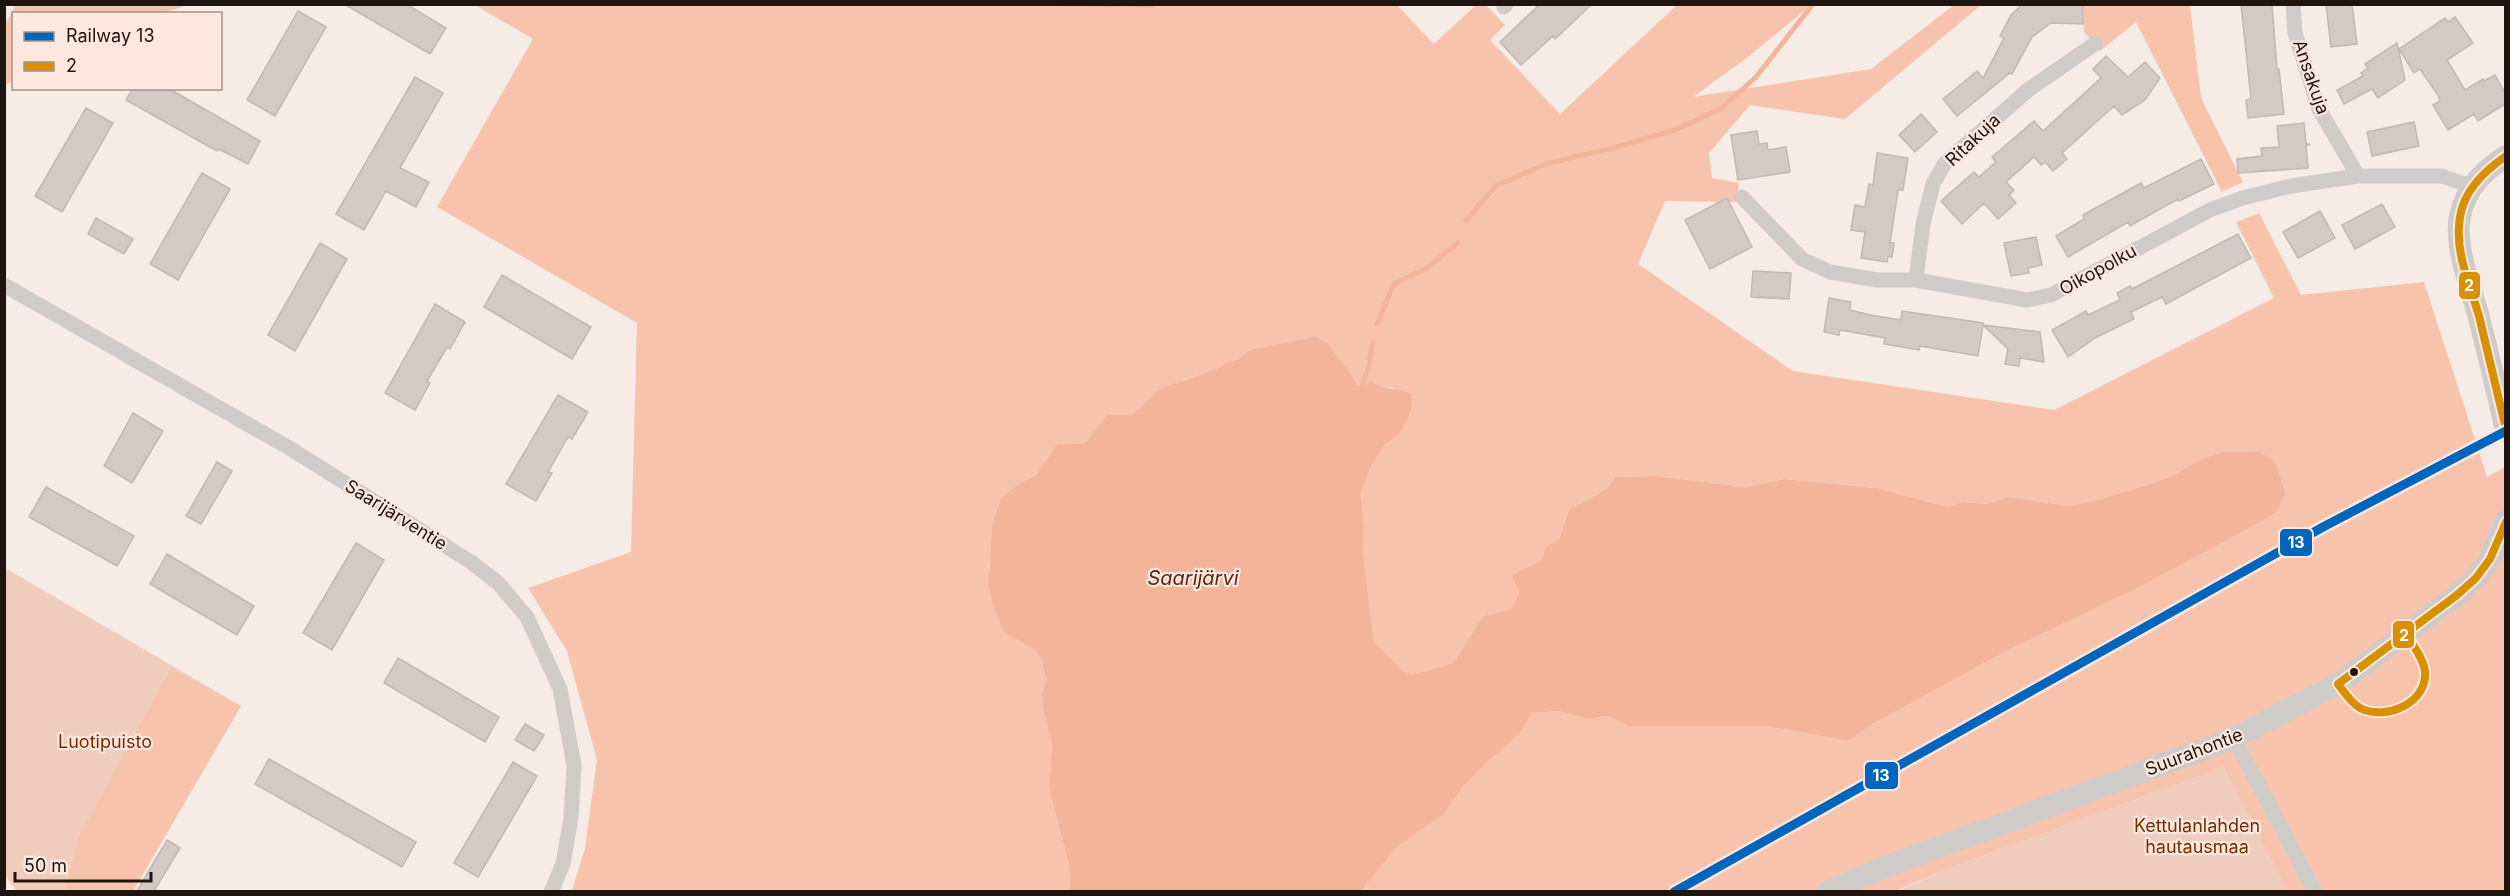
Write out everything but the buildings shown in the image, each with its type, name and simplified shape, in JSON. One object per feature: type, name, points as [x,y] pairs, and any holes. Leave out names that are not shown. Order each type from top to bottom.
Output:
[{"type":"street","name":"Ansakuja","points":[[2293,4],[2295,33],[2319,109],[2358,176]]},
{"type":"street","name":"Ritakuja","points":[[1916,280],[1923,224],[1933,184],[1945,163],[2028,90],[2096,42]]},
{"type":"street","points":[[2505,156],[2487,168],[2471,186],[2460,218],[2460,248],[2496,383],[2505,430]]},
{"type":"street","name":"Oikopolku","points":[[1742,197],[1802,259],[1830,272],[1877,280],[1916,280],[2027,300],[2051,295],[2210,210],[2243,198],[2291,186],[2358,176],[2441,176],[2471,186]]},
{"type":"street","name":"Saarijärventie","points":[[4,285],[291,449],[471,562],[498,584],[527,617],[560,689],[574,765],[571,818],[563,864],[551,891]]},
{"type":"street","name":"Suurahontie","points":[[1828,891],[1864,875],[2234,738],[2338,684],[2457,595],[2476,578],[2490,558],[2505,527]]},
{"type":"street","points":[[2234,738],[2315,891]]},
{"type":"green space","name":"Luotipuisto","points":[[5,568],[241,706],[133,891],[17,891],[5,876]]},
{"type":"green space","name":"Kettulanlahden hautausmaa","points":[[2224,767],[2287,891],[1895,892],[1942,871]]},
{"type":"shaded area","points":[[16,4],[186,5],[168,12],[12,12],[12,82],[5,85],[5,24]]},
{"type":"shaded area","points":[[984,4],[1153,8],[1156,4],[1396,4],[1434,44],[1476,5],[1486,5],[1505,25],[1490,40],[1560,114],[1677,5],[1811,5],[1749,56],[1693,97],[1871,69],[1954,5],[1981,5],[1845,119],[1750,105],[1709,153],[1712,178],[1739,183],[1736,202],[1665,201],[1638,264],[1793,371],[2054,410],[2274,298],[2236,222],[2259,213],[2301,295],[2424,282],[2487,477],[2505,467],[2505,891],[2287,891],[2224,767],[1942,871],[1895,891],[1361,891],[1397,847],[1444,814],[1463,787],[1487,762],[1519,735],[1532,713],[1559,711],[1588,719],[1607,716],[1628,726],[1765,726],[1848,741],[1871,725],[2008,650],[2140,587],[2255,525],[2280,477],[2276,462],[2257,451],[2222,452],[2199,460],[2174,475],[2146,485],[2069,506],[2008,497],[1987,504],[1962,502],[1948,507],[1877,488],[1784,479],[1745,487],[1656,476],[1615,477],[1606,488],[1569,509],[1559,539],[1546,547],[1540,561],[1511,575],[1519,593],[1512,609],[1483,616],[1453,663],[1411,675],[1374,642],[1363,552],[1364,527],[1361,493],[1371,466],[1385,445],[1400,433],[1394,388],[1378,386],[1361,389],[1329,344],[1316,336],[1249,350],[1239,359],[1183,380],[1131,415],[1106,415],[1086,443],[1057,444],[1036,475],[1022,482],[1001,499],[992,526],[991,555],[988,566],[1004,632],[1036,650],[1041,658],[1046,679],[1042,693],[1043,709],[1052,746],[1049,788],[1069,865],[1070,891],[572,891],[585,848],[597,760],[567,651],[528,588],[631,552],[637,323],[437,207],[533,39],[475,5]]},
{"type":"shaded area","points":[[2084,5],[2190,5],[2201,98],[2243,182],[2222,192],[2136,22],[2100,51],[2084,32]]},
{"type":"shaded area","points":[[171,669],[241,706],[133,891],[65,891],[78,838]]},
{"type":"water","points":[[984,5],[1156,5],[1153,8]]},
{"type":"water","name":"Saarijärvi","points":[[1316,336],[1329,344],[1361,389],[1371,381],[1411,393],[1412,406],[1408,418],[1400,433],[1385,445],[1371,466],[1361,493],[1364,527],[1363,552],[1374,642],[1411,675],[1453,663],[1483,616],[1512,609],[1519,593],[1511,575],[1540,561],[1546,547],[1559,539],[1569,509],[1601,492],[1615,477],[1656,476],[1745,487],[1784,479],[1877,488],[1948,507],[1962,502],[1987,504],[2008,497],[2069,506],[2146,485],[2174,475],[2199,460],[2222,452],[2258,451],[2276,462],[2285,494],[2277,511],[2255,525],[2140,587],[2008,650],[1871,725],[1848,741],[1765,726],[1628,726],[1607,716],[1588,719],[1559,711],[1532,713],[1519,735],[1487,762],[1463,787],[1444,814],[1397,847],[1361,891],[1070,891],[1069,865],[1049,788],[1052,746],[1043,709],[1042,693],[1046,679],[1041,658],[1035,650],[1004,632],[988,586],[992,526],[1001,498],[1022,482],[1036,475],[1057,444],[1086,443],[1106,415],[1131,415],[1162,388],[1239,359],[1249,350]]},
{"type":"waterway","points":[[1466,220],[1497,185],[1549,163],[1675,130],[1720,109],[1756,77],[1813,4]]},
{"type":"waterway","points":[[1377,324],[1394,284],[1427,268],[1458,243]]},
{"type":"waterway","points":[[1361,389],[1368,369],[1373,342]]},
{"type":"rail line","name":"13","points":[[1674,892],[2323,527],[2506,431]]},
{"type":"transit line","name":"2","points":[[2506,156],[2476,182],[2462,207],[2459,230],[2464,268],[2479,316],[2506,429]]},
{"type":"transit line","name":"2","points":[[2406,634],[2424,666],[2424,682],[2420,692],[2413,700],[2393,710],[2382,712],[2360,708],[2338,684],[2457,595],[2476,578],[2490,559],[2506,522]]}]
